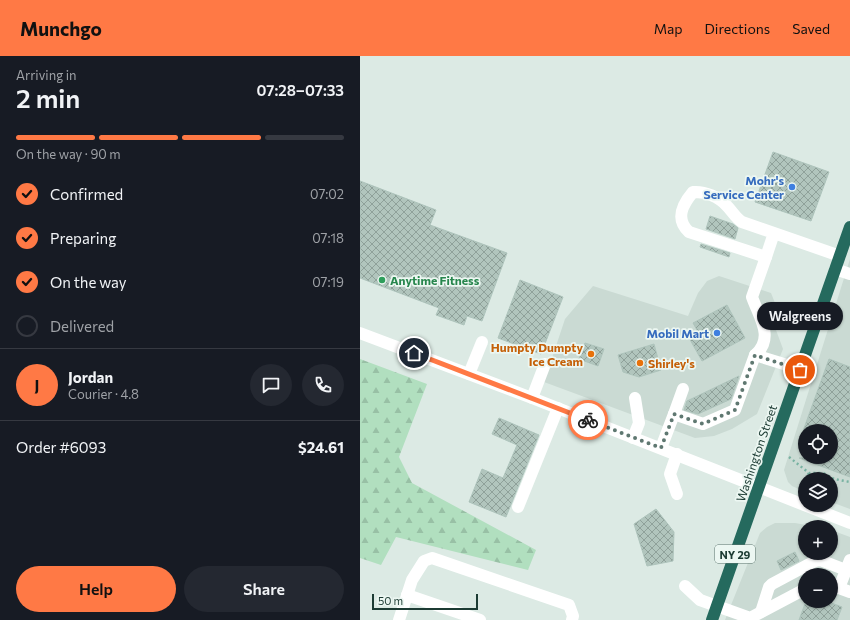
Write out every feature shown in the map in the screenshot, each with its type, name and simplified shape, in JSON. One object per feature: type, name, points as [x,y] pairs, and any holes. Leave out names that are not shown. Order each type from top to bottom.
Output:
[{"type":"highway","name":"Washington Street","points":[[712,620],[850,227]]},
{"type":"street","points":[[766,257],[689,232],[682,226],[681,216],[684,205],[693,192],[699,192],[722,200],[738,220],[840,256]]},
{"type":"street","points":[[674,414],[703,424],[735,410],[755,355],[764,345],[766,334],[752,297],[774,233]]},
{"type":"street","points":[[835,269],[850,274]]},
{"type":"street","points":[[360,333],[677,454],[758,488],[850,523]]},
{"type":"street","points":[[469,374],[482,342]]},
{"type":"street","points":[[755,355],[800,370]]},
{"type":"street","points":[[532,398],[545,364]]},
{"type":"street","points":[[661,448],[683,389]]},
{"type":"street","points":[[633,438],[639,423],[634,398]]},
{"type":"street","points":[[518,507],[558,408]]},
{"type":"street","points":[[677,454],[670,474],[677,494]]},
{"type":"street","points":[[399,620],[412,580],[424,561],[432,558],[569,605],[573,616],[572,620]]},
{"type":"street","points":[[761,612],[769,587],[772,584],[815,561],[820,560],[848,565],[840,588]]},
{"type":"street","points":[[685,586],[700,600],[750,618],[798,593]]},
{"type":"street","points":[[407,595],[480,620]]},
{"type":"path","points":[[789,457],[809,472]]},
{"type":"path","points":[[838,480],[850,482]]},
{"type":"shaded area","points":[[850,259],[850,509],[838,505],[838,472],[798,472],[798,489],[788,482],[784,470],[798,425],[798,464],[838,464],[838,424],[798,424]]},
{"type":"shaded area","points":[[719,276],[771,293],[783,323],[776,330],[783,349],[757,414],[732,429],[714,436],[695,438],[544,382],[565,319],[593,286],[688,316],[698,293],[707,281]]},
{"type":"shaded area","points":[[775,523],[798,524],[798,560],[838,560],[838,533],[850,537],[850,620],[725,620],[760,533]]},
{"type":"green space","points":[[360,359],[427,384],[399,457],[412,483],[536,550],[528,570],[396,537],[381,565],[360,558]]},
{"type":"building","name":"Mohr's Service Center","points":[[773,152],[829,172],[811,221],[755,202]]},
{"type":"building","points":[[360,181],[436,210],[430,225],[507,253],[482,321],[467,316],[464,325],[436,315],[439,308],[360,278]]},
{"type":"building","points":[[710,216],[733,224],[738,228],[735,239],[706,229]]},
{"type":"building","points":[[701,244],[730,253],[729,257],[700,247]]},
{"type":"building","points":[[520,280],[563,297],[541,354],[498,338]]},
{"type":"building","name":"Mobil Mart","points":[[727,305],[745,338],[702,361],[688,336],[697,330],[693,323]]},
{"type":"building","name":"Humpty Dumpty Ice Cream","points":[[585,343],[604,349],[598,366],[579,359]]},
{"type":"building","name":"Shirley's","points":[[654,344],[661,370],[639,377],[623,372],[618,355]]},
{"type":"building","points":[[829,359],[850,367],[850,477],[815,464],[838,464],[838,424],[806,424]]},
{"type":"building","points":[[739,376],[731,399],[698,414],[684,410],[687,401]]},
{"type":"building","points":[[499,418],[539,435],[506,517],[469,502],[482,469],[503,478],[517,445],[492,434]]},
{"type":"building","points":[[656,509],[674,532],[673,561],[647,566],[634,524]]},
{"type":"building","points":[[795,552],[799,561],[781,570],[777,561]]},
{"type":"building","points":[[838,606],[842,607],[837,620],[799,620],[803,608],[838,608]]},
{"type":"way so far","points":[[588,420],[661,448],[674,414],[703,424],[735,410],[755,355],[800,370]]},
{"type":"place","name":"Mohr's Service Center","points":[[792,187]]},
{"type":"place","name":"Anytime Fitness","points":[[382,280]]},
{"type":"place","name":"Mobil Mart","points":[[717,333]]},
{"type":"place","name":"Humpty Dumpty Ice Cream","points":[[591,354]]},
{"type":"place","name":"Shirley's","points":[[640,363]]},
{"type":"place","name":"Walgreens","points":[[800,370]]},
{"type":"route","points":[[414,353],[588,420]]}]
